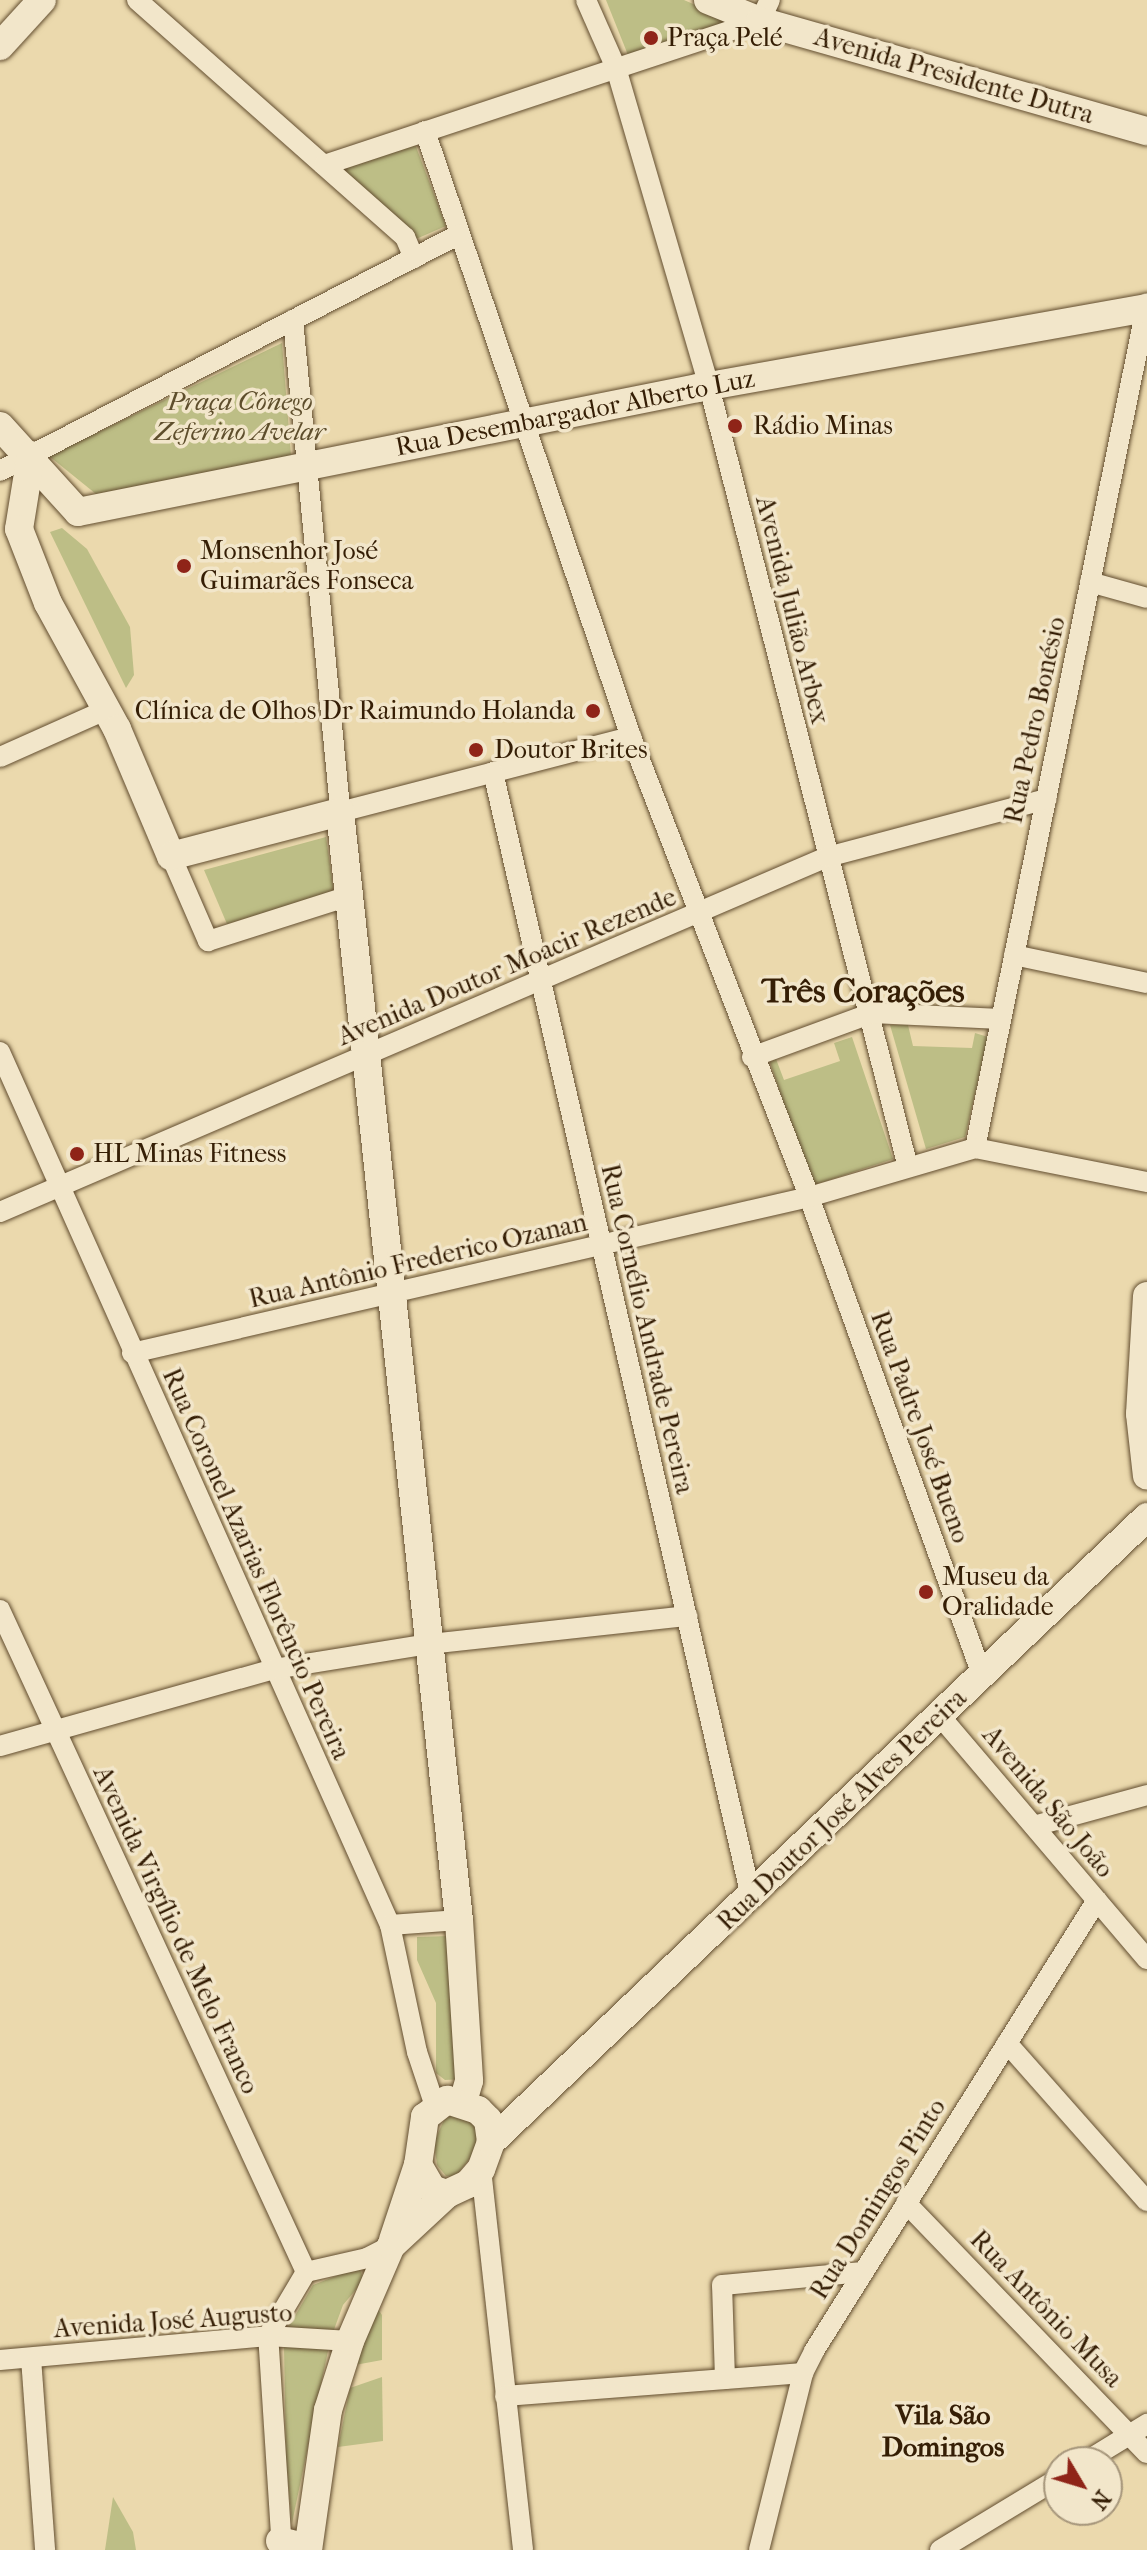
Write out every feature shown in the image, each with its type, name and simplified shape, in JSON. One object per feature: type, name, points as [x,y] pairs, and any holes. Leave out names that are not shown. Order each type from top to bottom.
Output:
[{"type":"street","points":[[0,46],[42,0]]},
{"type":"street","points":[[137,0],[405,237],[414,258]]},
{"type":"street","name":"Avenida Julião Arbex","points":[[586,0],[616,68],[709,386],[827,857],[872,1013],[908,1167]]},
{"type":"street","name":"Avenida Presidente Dutra","points":[[708,0],[765,11],[1147,131]]},
{"type":"street","points":[[324,165],[616,68],[765,11]]},
{"type":"street","name":"Rua Padre José Bueno","points":[[425,131],[631,737],[695,914],[809,1197],[982,1675]]},
{"type":"street","points":[[0,471],[460,234]]},
{"type":"street","name":"Rua Desembargador Alberto Luz","points":[[31,455],[78,512],[306,464],[526,424],[709,386],[1147,306]]},
{"type":"street","name":"Rua Pedro Bonésio","points":[[975,1148],[1147,306]]},
{"type":"street","points":[[293,320],[340,812],[459,1920],[469,2081],[459,2106]]},
{"type":"street","points":[[0,426],[31,455]]},
{"type":"street","points":[[31,455],[19,529],[48,603],[108,709],[208,941],[349,896]]},
{"type":"street","points":[[1090,582],[1147,598]]},
{"type":"street","points":[[0,757],[108,709]]},
{"type":"street","points":[[171,856],[631,737]]},
{"type":"street","name":"Rua Cornélio Andrade Pereira","points":[[493,772],[751,1897]]},
{"type":"street","name":"Avenida Doutor Moacir Rezende","points":[[0,1212],[827,857],[1046,799]]},
{"type":"street","points":[[1014,955],[1147,983]]},
{"type":"street","points":[[752,1057],[872,1013],[1001,1019]]},
{"type":"street","name":"Rua Coronel Azarias Florêncio Pereira","points":[[0,1052],[390,1925],[417,2052],[459,2106]]},
{"type":"street","points":[[975,1148],[1147,1182]]},
{"type":"street","name":"Rua Antônio Frederico Ozanan","points":[[132,1353],[809,1197],[975,1148]]},
{"type":"street","points":[[1147,1296],[1144,1417],[1147,1476]]},
{"type":"street","name":"Rua Doutor José Alves Pereira","points":[[491,2142],[536,2104],[1147,1517]]},
{"type":"street","name":"Avenida Virgílio de Melo Franco","points":[[0,1610],[306,2272]]},
{"type":"street","points":[[0,1746],[274,1669],[429,1644],[687,1616]]},
{"type":"street","name":"Avenida São João","points":[[940,1716],[1147,1959]]},
{"type":"street","points":[[1034,1826],[1147,1795]]},
{"type":"street","name":"Rua Domingos Pinto","points":[[759,2550],[803,2373],[1097,1900]]},
{"type":"street","points":[[390,1925],[459,1920]]},
{"type":"street","points":[[1007,2043],[1147,2201]]},
{"type":"street","points":[[294,2547],[328,2410],[350,2341],[391,2246],[418,2165],[425,2117],[459,2106],[536,2104]]},
{"type":"street","points":[[294,2547],[268,2336],[306,2272],[367,2258],[391,2246],[447,2194],[468,2184],[481,2169],[491,2142],[488,2120],[459,2106]]},
{"type":"street","points":[[418,2165],[432,2189],[447,2194]]},
{"type":"street","points":[[481,2169],[523,2550]]},
{"type":"street","name":"Rua Antônio Musa","points":[[906,2203],[1139,2429],[1147,2453]]},
{"type":"street","points":[[725,2379],[722,2285],[863,2272]]},
{"type":"street","name":"Avenida José Augusto","points":[[0,2360],[268,2336],[350,2341]]},
{"type":"street","points":[[31,2358],[45,2550]]},
{"type":"street","points":[[505,2396],[803,2373]]},
{"type":"street","points":[[1111,2446],[1139,2429]]},
{"type":"street","points":[[940,2550],[1043,2488]]},
{"type":"green space","name":"Praça Pelé","points":[[606,0],[684,0],[734,22],[628,55]]},
{"type":"green space","points":[[415,144],[446,226],[416,239],[340,169]]},
{"type":"green space","name":"Praça Cônego Zeferino Avelar","points":[[282,343],[291,456],[96,494],[49,456]]},
{"type":"green space","points":[[62,528],[87,549],[130,627],[134,675],[126,688],[50,532]]},
{"type":"green space","points":[[326,837],[334,892],[227,924],[204,870]]},
{"type":"green space","points":[[890,1025],[908,1025],[913,1046],[972,1048],[975,1033],[988,1037],[965,1137],[926,1149]]},
{"type":"green space","points":[[852,1037],[893,1159],[811,1186],[770,1062],[776,1059],[784,1080],[840,1061],[834,1043]]},
{"type":"green space","points":[[449,1936],[464,2079],[445,2080],[436,2073],[436,2003],[417,1960],[417,1937]]},
{"type":"green space","points":[[455,2112],[478,2128],[479,2147],[455,2177],[446,2176],[437,2165],[434,2142],[444,2120]]},
{"type":"green space","points":[[359,2267],[364,2280],[343,2305],[332,2335],[285,2333],[313,2285]]},
{"type":"green space","points":[[375,2305],[382,2315],[382,2360],[355,2365]]},
{"type":"green space","points":[[284,2344],[329,2346],[292,2523],[286,2460]]},
{"type":"green space","points":[[382,2377],[383,2441],[338,2447],[350,2388]]},
{"type":"green space","points":[[113,2497],[133,2532],[136,2550],[105,2550]]},
{"type":"place","name":"Praça Pelé","points":[[651,38]]},
{"type":"place","name":"Rádio Minas","points":[[735,426]]},
{"type":"place","name":"Monsenhor José Guimarães Fonseca","points":[[184,566]]},
{"type":"place","name":"Clínica de Olhos Dr Raimundo Holanda","points":[[593,711]]},
{"type":"place","name":"Doutor Brites","points":[[476,750]]},
{"type":"place","name":"HL Minas Fitness","points":[[77,1154]]},
{"type":"place","name":"Museu da Oralidade","points":[[926,1592]]},
{"type":"district","name":"Três Corações","points":[[863,992]]},
{"type":"district","name":"Vila São Domingos","points":[[943,2431]]}]
